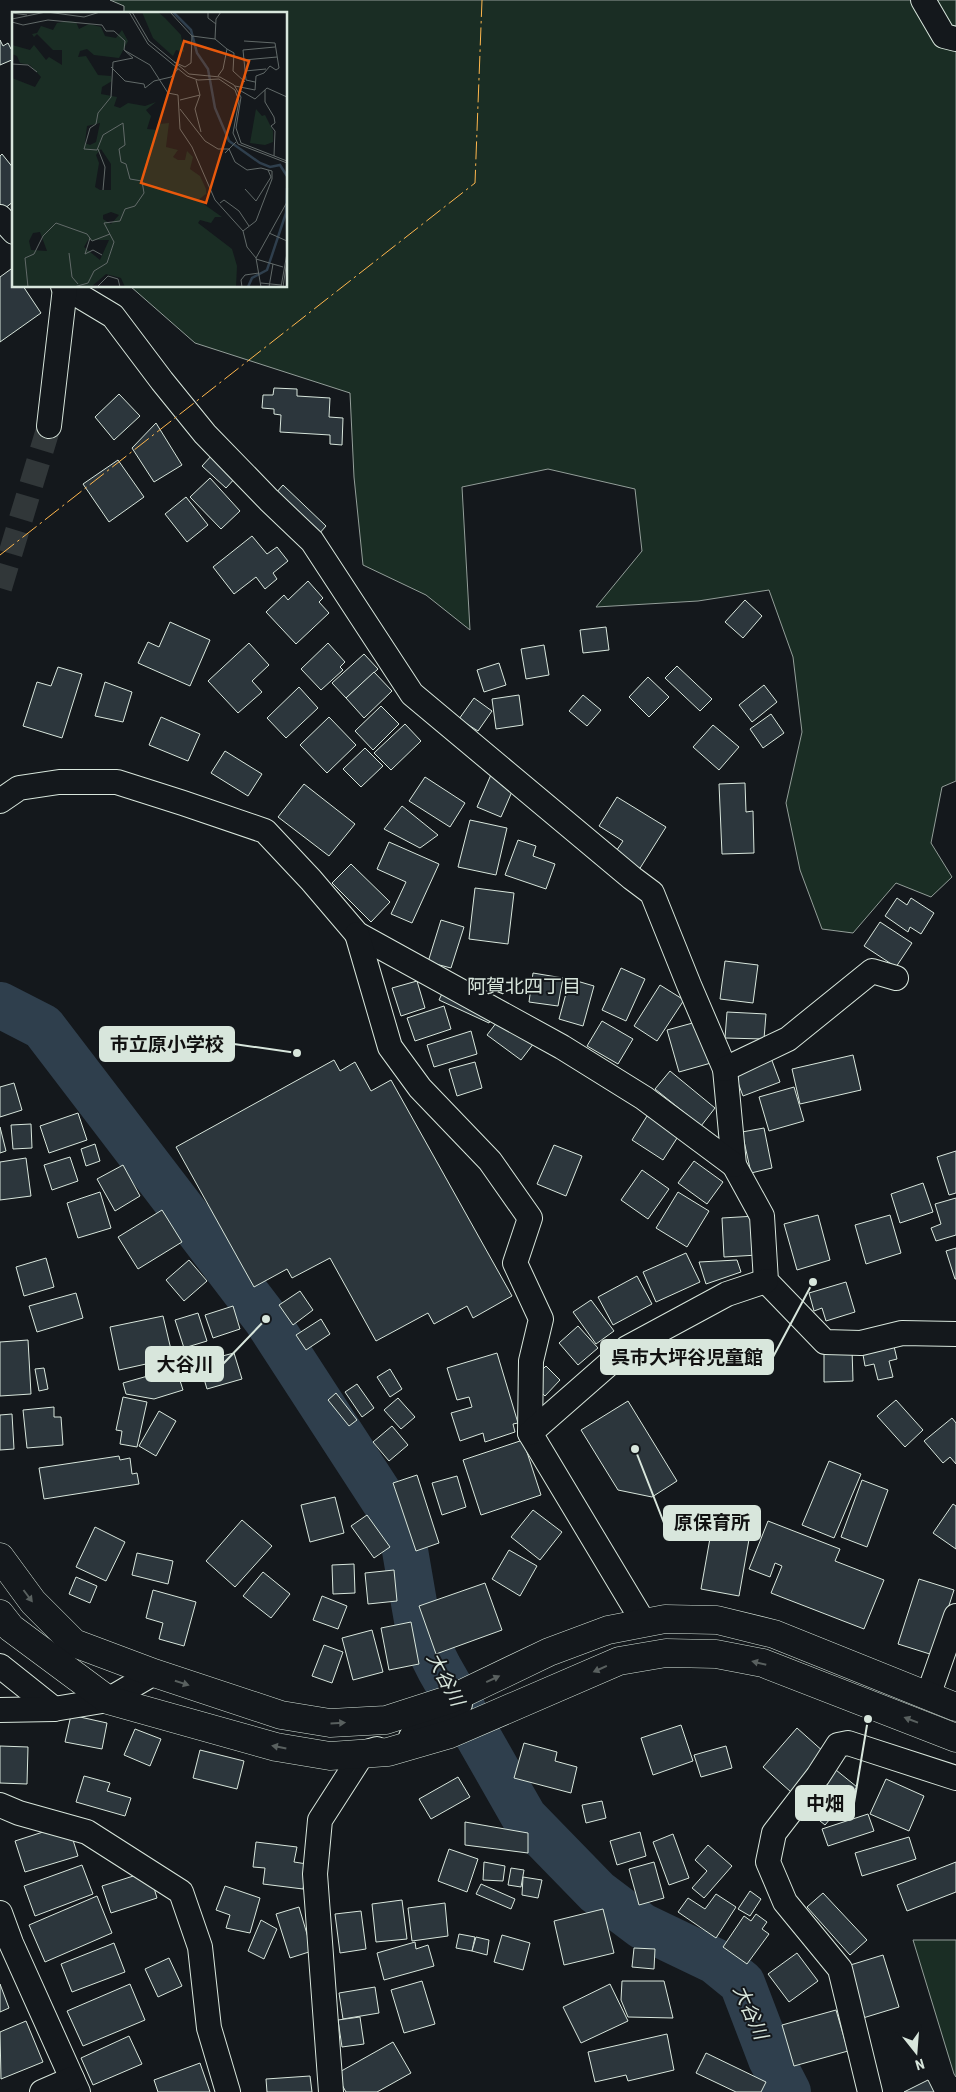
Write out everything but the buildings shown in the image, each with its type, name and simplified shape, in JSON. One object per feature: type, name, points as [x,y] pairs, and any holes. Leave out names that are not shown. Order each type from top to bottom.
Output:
[{"type":"street","points":[[923,0],[944,36],[956,39]]},
{"type":"street","points":[[0,217],[12,230]]},
{"type":"street","points":[[49,426],[64,288]]},
{"type":"street","points":[[66,288],[113,316],[162,382],[205,434],[312,541],[412,694],[617,866],[652,893],[725,1069],[734,1165],[762,1216],[766,1281],[825,1342],[861,1343],[902,1333],[956,1334]]},
{"type":"street","points":[[0,801],[19,788],[59,782],[117,782],[183,802],[265,831],[357,934],[562,1047],[644,1098],[734,1165]]},
{"type":"street","points":[[357,934],[390,1047],[420,1088],[490,1161],[530,1218],[515,1263],[542,1319],[531,1361],[530,1433],[644,1623]]},
{"type":"street","points":[[725,1069],[788,1039],[872,971],[896,978]]},
{"type":"street","points":[[530,1433],[627,1348],[727,1294],[766,1281]]},
{"type":"street","points":[[0,1557],[33,1602],[74,1643],[154,1673],[280,1715],[330,1723],[386,1720],[451,1699],[549,1652],[599,1633],[665,1619],[718,1620],[774,1634],[956,1707]]},
{"type":"street","points":[[0,1614],[11,1628],[108,1700],[276,1747],[330,1756],[388,1752],[450,1734],[619,1660],[666,1653],[716,1654],[763,1663],[956,1738]]},
{"type":"street","points":[[928,1696],[956,1616]]},
{"type":"street","points":[[0,1666],[54,1709]]},
{"type":"street","points":[[0,1710],[54,1709],[108,1700],[154,1673]]},
{"type":"street","points":[[331,2092],[315,1874],[320,1820],[363,1753],[435,1728],[460,1704]]},
{"type":"street","points":[[870,2092],[840,1969],[785,1902],[768,1862],[774,1833],[818,1776],[838,1744],[848,1743],[956,1778]]},
{"type":"street","points":[[0,1805],[19,1813],[87,1832],[181,1892],[200,1947],[209,2028],[228,2092]]},
{"type":"street","points":[[0,1913],[6,1945],[75,2086],[42,2092]]},
{"type":"green space","points":[[110,0],[956,0],[956,781],[942,787],[931,843],[952,877],[931,897],[896,883],[853,933],[822,929],[800,870],[786,803],[802,732],[793,657],[769,590],[698,601],[596,607],[642,551],[635,489],[548,469],[462,487],[470,630],[426,595],[363,565],[354,477],[350,393],[195,343],[132,288],[288,288],[288,12],[124,12],[124,6]]},
{"type":"green space","points":[[913,1940],[956,1940],[956,2077],[954,2074]]},
{"type":"waterway","name":"大谷川","points":[[0,1005],[43,1027],[266,1319],[401,1527],[418,1626],[439,1668],[524,1817],[597,1892],[642,1926],[715,1961],[742,1983],[771,2059],[788,2092]]},
{"type":"tunnel","points":[[0,588],[49,426]]},
{"type":"power","points":[[0,555],[475,183],[482,0]]},
{"type":"place","name":"市立原小学校","points":[[297,1053]]},
{"type":"place","name":"呉市大坪谷児童館","points":[[813,1282]]},
{"type":"place","name":"大谷川","points":[[266,1319]]},
{"type":"place","name":"原保育所","points":[[635,1449]]},
{"type":"place","name":"中畑","points":[[868,1719]]},
{"type":"district","name":"阿賀北四丁目","points":[[524,986]]}]
